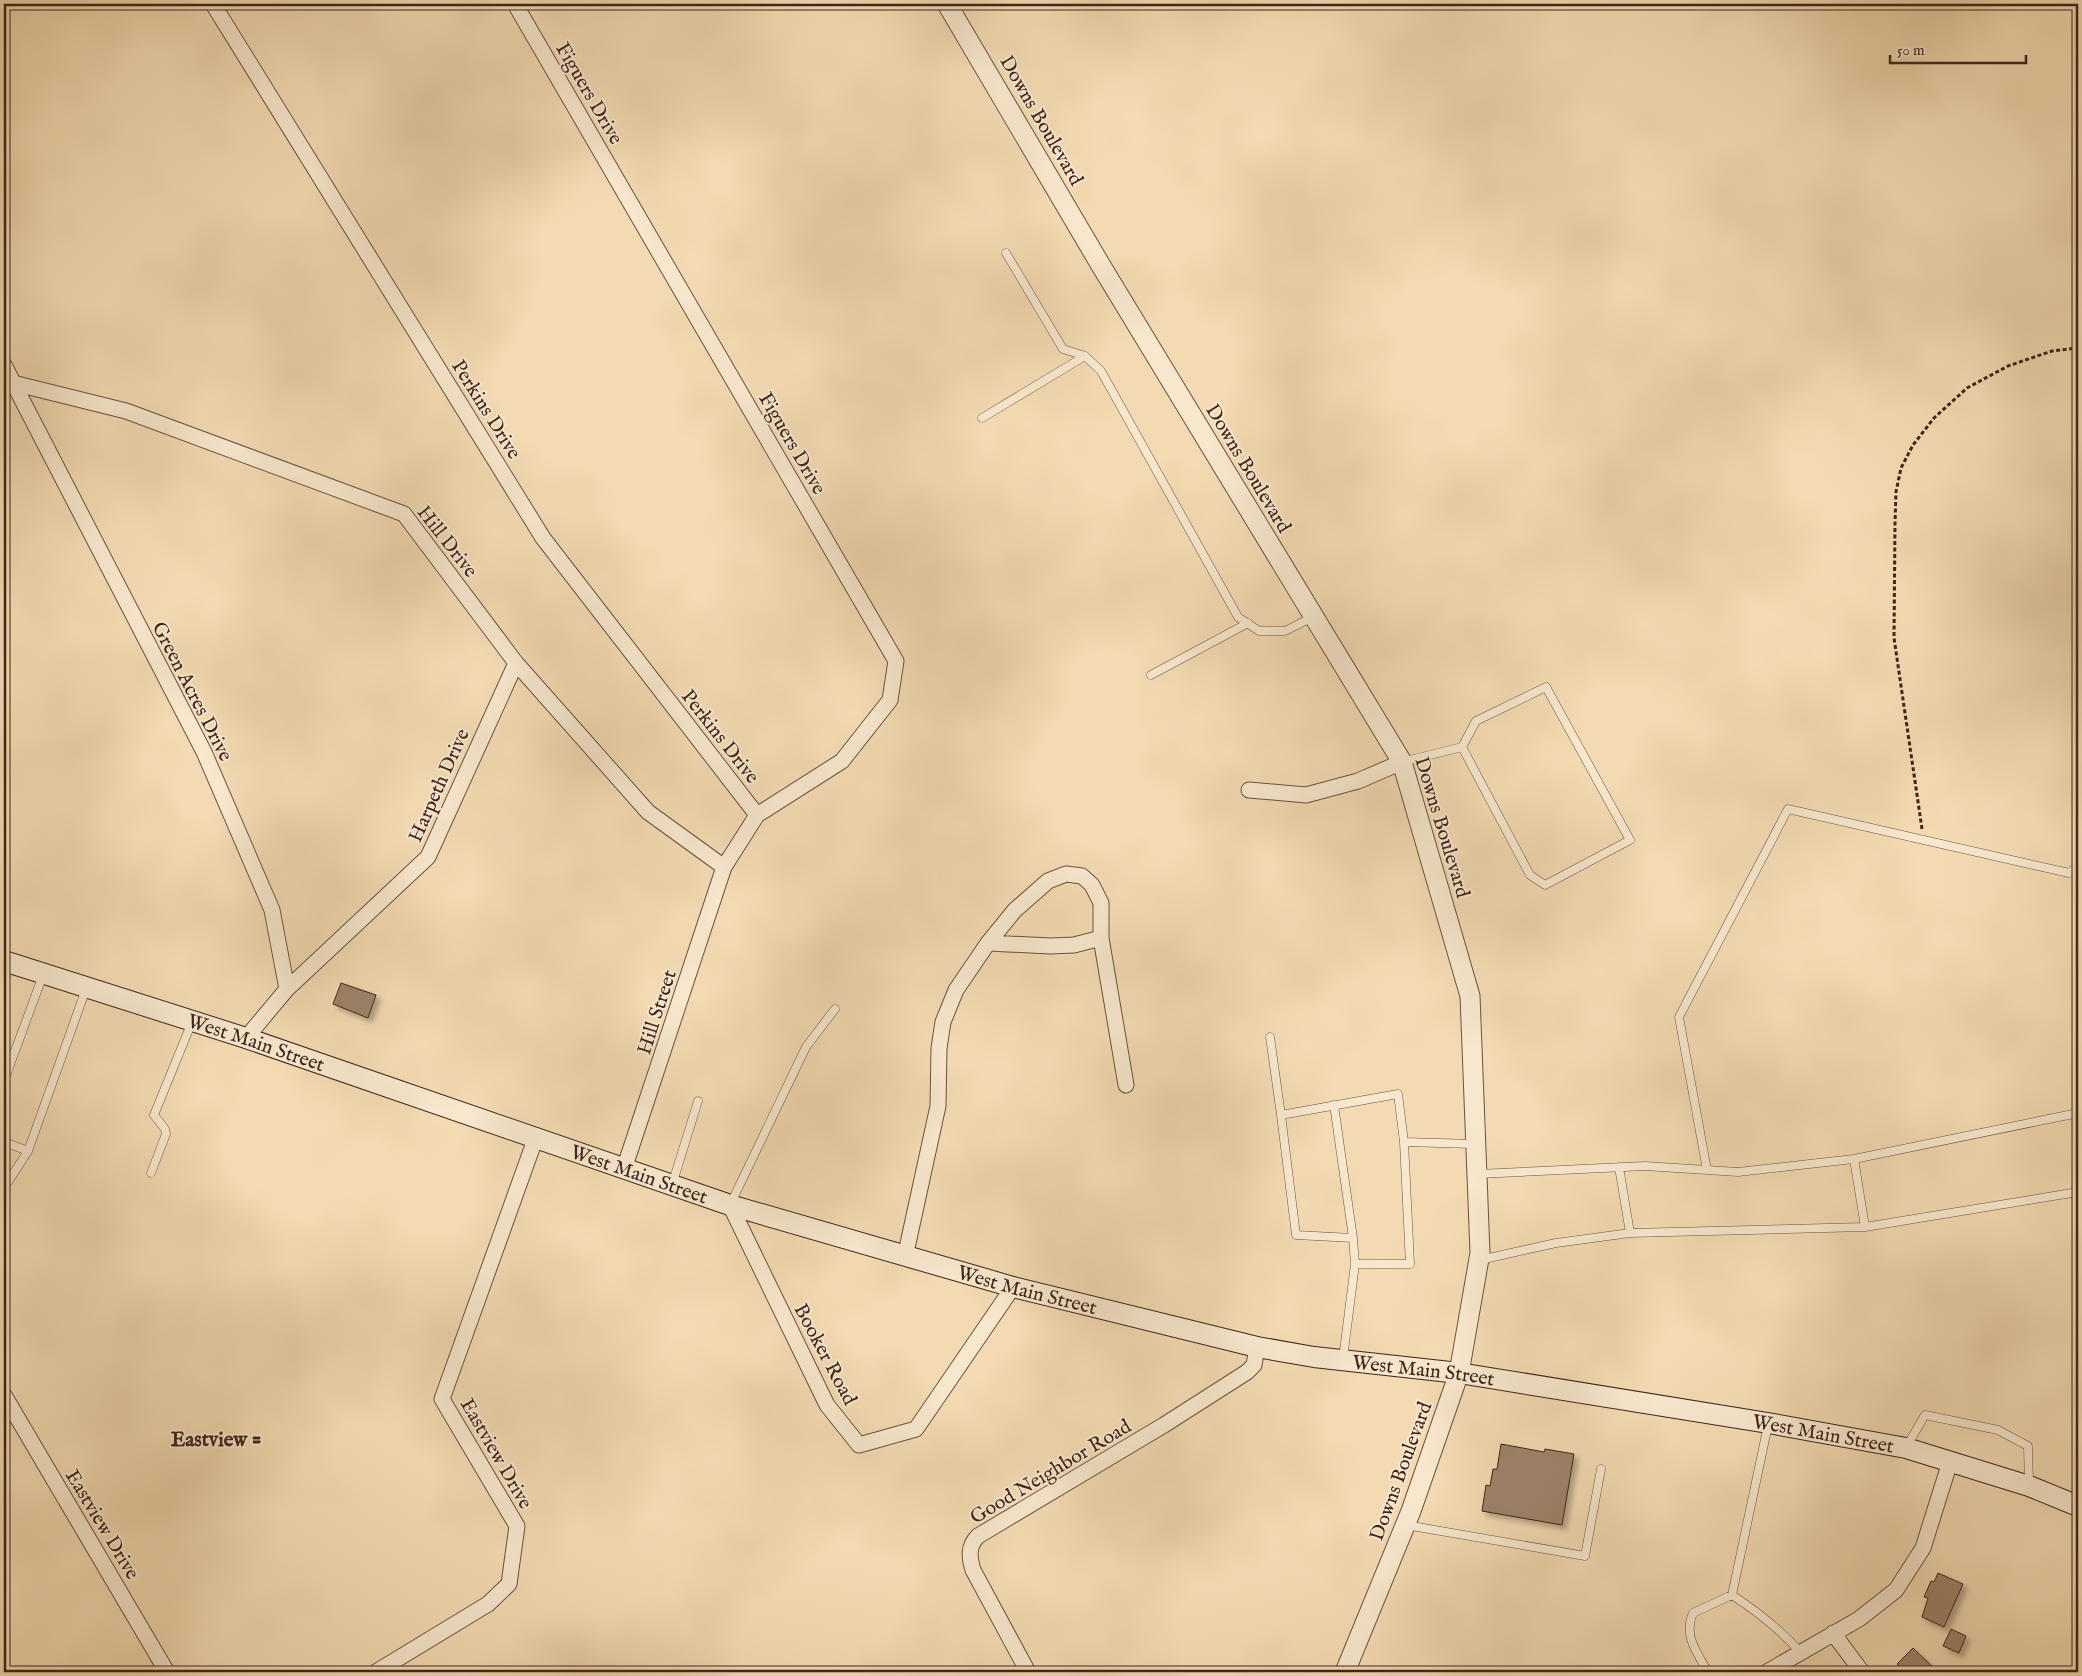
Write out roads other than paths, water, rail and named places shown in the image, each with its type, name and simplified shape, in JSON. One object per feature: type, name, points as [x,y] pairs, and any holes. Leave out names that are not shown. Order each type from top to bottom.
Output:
[{"type":"main road","name":"West Main Street","points":[[4,961],[43,975],[246,1038],[730,1204],[1013,1288],[1257,1347],[1343,1360],[1459,1373],[1768,1423],[1906,1448],[2029,1486],[2078,1506]]},
{"type":"street","name":"Perkins Drive","points":[[213,4],[543,538],[756,815]]},
{"type":"street","name":"Figuers Drive","points":[[515,4],[896,661],[890,700],[842,761],[756,815],[724,867]]},
{"type":"street","name":"Downs Boulevard","points":[[947,4],[1100,264],[1402,762],[1470,996],[1477,1174],[1478,1260],[1459,1373],[1406,1525],[1345,1672]]},
{"type":"street","name":"Green Acres Drive","points":[[4,365],[204,752],[272,910],[287,989]]},
{"type":"street","name":"Hill Drive","points":[[13,383],[126,411],[404,514],[516,663],[648,812],[724,867]]},
{"type":"street","name":"Harpeth Drive","points":[[287,989],[428,857],[516,663]]},
{"type":"street","points":[[1249,790],[1306,795],[1358,782],[1402,762]]},
{"type":"street","name":"Hill Street","points":[[624,1168],[724,867]]},
{"type":"street","points":[[906,1257],[938,1106],[939,1048],[943,1022],[956,990],[988,943],[1015,910],[1048,881],[1066,874],[1082,876],[1092,884],[1101,903],[1101,938],[1126,1085]]},
{"type":"street","points":[[988,943],[1050,946],[1074,945],[1101,938]]},
{"type":"street","points":[[246,1038],[287,989]]},
{"type":"street","name":"Eastview Drive","points":[[376,1672],[488,1604],[509,1584],[517,1526],[442,1399],[536,1137]]},
{"type":"street","name":"Booker Road","points":[[730,1204],[827,1405],[859,1445],[916,1429],[1013,1288]]},
{"type":"street","name":"Good Neighbor Road","points":[[1028,1672],[973,1570],[969,1554],[973,1541],[978,1536],[1164,1425],[1247,1372],[1254,1365],[1257,1347]]},
{"type":"street","name":"Eastview Drive","points":[[4,1396],[167,1672]]},
{"type":"street","points":[[1767,1672],[1859,1619],[1896,1590],[1923,1548],[1950,1462]]},
{"type":"street","points":[[1833,1634],[1862,1672]]},
{"type":"lane","points":[[1006,253],[1063,349],[1085,356],[1101,371],[1238,617],[1259,631],[1285,631],[1313,617]]},
{"type":"lane","points":[[982,418],[1085,356]]},
{"type":"lane","points":[[1151,675],[1248,623]]},
{"type":"lane","points":[[1402,762],[1462,747],[1476,721],[1546,687],[1630,840],[1545,885],[1530,875],[1462,747]]},
{"type":"lane","points":[[1707,1170],[1679,1017],[1788,810],[2070,873],[2078,866]]},
{"type":"lane","points":[[4,1081],[43,975]]},
{"type":"lane","points":[[4,1188],[28,1151],[86,988]]},
{"type":"lane","points":[[730,1204],[806,1047],[835,1010]]},
{"type":"lane","points":[[152,1174],[166,1134],[165,1129],[154,1115],[192,1022]]},
{"type":"lane","points":[[1270,1037],[1282,1115],[1296,1234],[1353,1238]]},
{"type":"lane","points":[[1282,1115],[1398,1094],[1404,1142],[1410,1264],[1355,1264]]},
{"type":"lane","points":[[672,1185],[698,1100]]},
{"type":"lane","points":[[1334,1106],[1355,1264],[1343,1360]]},
{"type":"lane","points":[[1477,1174],[1645,1166],[1738,1172],[1854,1159],[2078,1113]]},
{"type":"lane","points":[[4,1142],[28,1151]]},
{"type":"lane","points":[[1404,1142],[1476,1144]]},
{"type":"lane","points":[[1854,1159],[1865,1227]]},
{"type":"lane","points":[[1619,1167],[1630,1233]]},
{"type":"lane","points":[[1478,1260],[1556,1243],[1630,1233],[1865,1227],[2078,1192]]},
{"type":"lane","points":[[1906,1448],[1925,1415],[1998,1430],[2028,1446],[2029,1486]]},
{"type":"lane","points":[[1732,1595],[1768,1423]]},
{"type":"lane","points":[[1406,1525],[1585,1556],[1601,1469]]},
{"type":"lane","points":[[1732,1595],[1759,1613],[1782,1632],[1801,1653]]},
{"type":"lane","points":[[1708,1672],[1691,1639],[1688,1623],[1693,1613],[1732,1595]]},
{"type":"district","name":"Eastview =","points":[[216,1439]]}]
